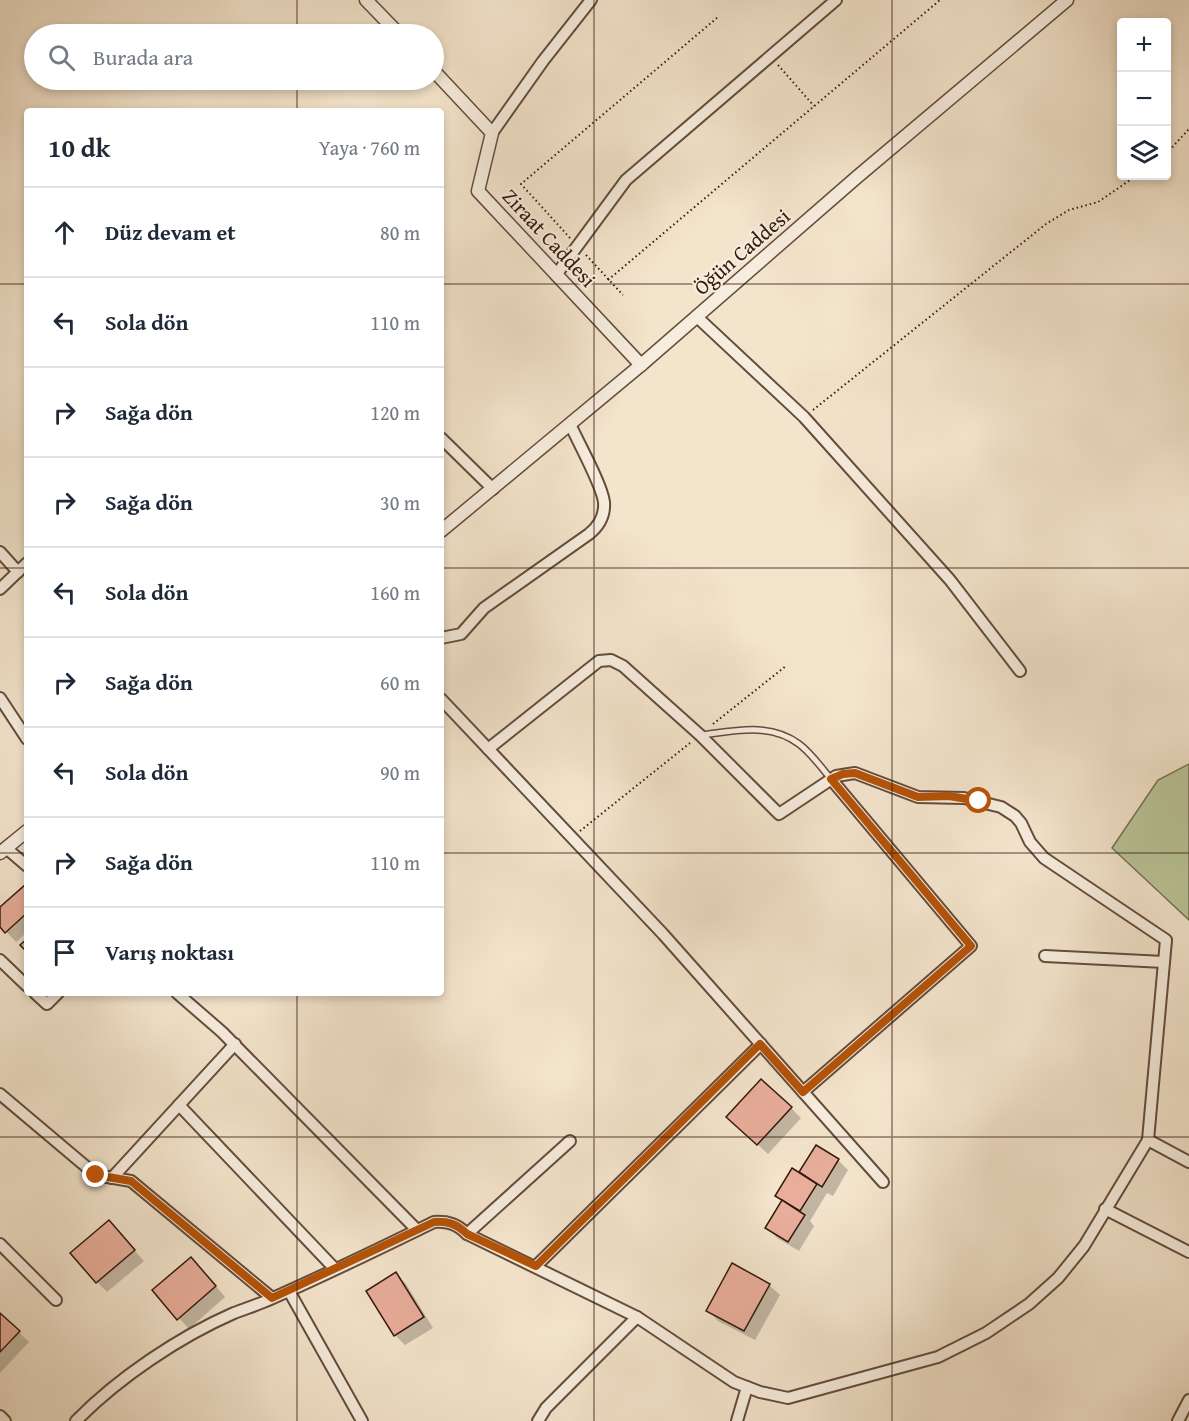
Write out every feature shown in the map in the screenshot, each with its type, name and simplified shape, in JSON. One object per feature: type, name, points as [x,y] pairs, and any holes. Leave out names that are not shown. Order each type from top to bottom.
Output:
[{"type":"street","points":[[366,0],[389,24]]},
{"type":"street","points":[[444,82],[492,133],[543,61],[591,0]]},
{"type":"street","points":[[556,275],[626,180],[836,0]]},
{"type":"street","name":"Öğün Caddesi","points":[[444,529],[641,365],[857,177],[1067,0]]},
{"type":"street","name":"Ziraat Caddesi","points":[[492,133],[478,191],[641,365]]},
{"type":"street","points":[[697,317],[804,417],[950,580],[1020,671]]},
{"type":"street","points":[[444,637],[461,634],[484,608],[589,534],[599,524],[603,511],[603,495],[570,424]]},
{"type":"street","points":[[444,441],[493,489]]},
{"type":"street","points":[[0,552],[18,572]]},
{"type":"street","points":[[0,589],[24,566]]},
{"type":"street","points":[[76,1421],[112,1388],[171,1348],[232,1314],[289,1291],[434,1222],[442,1221],[459,1226],[467,1234],[637,1317],[722,1375],[747,1387],[788,1398],[921,1362],[955,1350],[986,1333],[1044,1291],[1084,1246],[1148,1140],[1166,940],[1044,858],[1030,842],[1021,824],[1008,811],[964,798],[918,797],[855,773],[843,774],[831,779],[779,814],[700,735],[615,661],[599,661],[488,749]]},
{"type":"street","points":[[0,698],[24,734]]},
{"type":"street","points":[[444,702],[663,934],[883,1182]]},
{"type":"street","points":[[803,1092],[971,946],[831,779]]},
{"type":"street","points":[[24,834],[3,851],[24,864]]},
{"type":"street","points":[[1045,956],[1164,962]]},
{"type":"street","points":[[0,960],[24,983]]},
{"type":"street","points":[[38,996],[47,1004],[55,996]]},
{"type":"street","points":[[180,996],[235,1044],[417,1230]]},
{"type":"street","points":[[112,1178],[235,1044]]},
{"type":"street","points":[[536,1266],[760,1044]]},
{"type":"street","points":[[0,1094],[96,1175],[131,1181],[272,1298]]},
{"type":"street","points":[[179,1105],[335,1269]]},
{"type":"street","points":[[1148,1140],[1189,1162]]},
{"type":"street","points":[[467,1234],[570,1141]]},
{"type":"street","points":[[1105,1209],[1189,1252]]},
{"type":"street","points":[[0,1244],[56,1300]]},
{"type":"street","points":[[289,1291],[362,1421]]},
{"type":"street","points":[[538,1421],[546,1408],[637,1317]]},
{"type":"street","points":[[737,1421],[747,1387]]},
{"type":"street","points":[[1178,1421],[1189,1400]]},
{"type":"street","points":[[0,1416],[5,1421]]},
{"type":"lane","points":[[700,735],[743,729],[764,730],[779,734],[798,743],[831,779]]},
{"type":"path","points":[[608,280],[940,0]]},
{"type":"path","points":[[623,296],[521,184],[718,17]]},
{"type":"path","points":[[770,56],[814,106]]},
{"type":"path","points":[[1171,149],[1189,129]]},
{"type":"path","points":[[804,417],[1046,224],[1070,210],[1098,202],[1130,180]]},
{"type":"path","points":[[572,838],[786,666]]},
{"type":"green space","points":[[1189,764],[1189,920],[1112,848],[1158,780]]},
{"type":"building","points":[[24,886],[24,916],[5,933],[0,927],[0,907]]},
{"type":"building","points":[[761,1079],[792,1107],[757,1145],[726,1117]]},
{"type":"building","points":[[816,1145],[839,1159],[822,1187],[799,1172]]},
{"type":"building","points":[[792,1168],[817,1184],[800,1211],[775,1196]]},
{"type":"building","points":[[782,1200],[805,1215],[788,1242],[765,1228]]},
{"type":"building","points":[[109,1220],[135,1250],[96,1283],[70,1253]]},
{"type":"building","points":[[191,1257],[216,1286],[177,1320],[152,1290]]},
{"type":"building","points":[[732,1263],[770,1284],[744,1331],[706,1311]]},
{"type":"building","points":[[396,1272],[424,1317],[394,1336],[366,1291]]},
{"type":"building","points":[[0,1313],[20,1331],[0,1352]]},
{"type":"route","points":[[96,1175],[131,1181],[272,1298],[434,1222],[442,1221],[459,1226],[467,1234],[536,1266],[760,1044],[803,1092],[971,946],[831,779],[843,774],[855,773],[918,797],[949,796],[979,801]]}]
